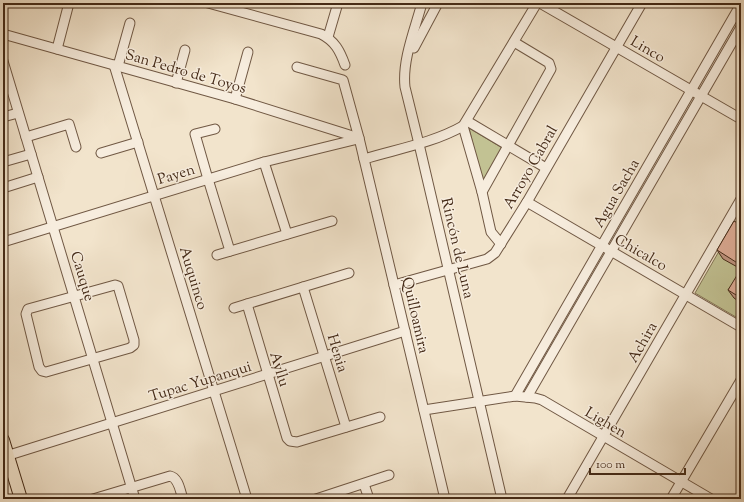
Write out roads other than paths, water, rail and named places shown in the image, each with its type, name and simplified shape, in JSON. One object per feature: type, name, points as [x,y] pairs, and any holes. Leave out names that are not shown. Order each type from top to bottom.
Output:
[{"type":"main road","points":[[3,440],[5,456],[21,499]]},
{"type":"street","points":[[57,49],[69,3]]},
{"type":"street","points":[[208,3],[322,34],[334,42],[340,51],[345,65]]},
{"type":"street","points":[[328,37],[338,3]]},
{"type":"street","name":"Rincón de Luna","points":[[422,3],[406,61],[404,79],[405,87],[502,499]]},
{"type":"street","points":[[406,61],[438,3]]},
{"type":"street","points":[[364,159],[419,144],[453,132],[465,124],[539,3]]},
{"type":"street","name":"Linco","points":[[539,3],[741,119]]},
{"type":"street","name":"Arroyo Cabral","points":[[394,285],[487,259],[495,253],[527,202],[642,3]]},
{"type":"street","name":"Agua Sacha","points":[[515,396],[741,4]]},
{"type":"street","points":[[116,66],[130,23]]},
{"type":"street","name":"Agua Sacha","points":[[527,397],[741,27]]},
{"type":"street","name":"San Pedro de Toyos","points":[[3,34],[235,99],[360,138]]},
{"type":"street","points":[[482,192],[551,69],[549,63],[514,42]]},
{"type":"street","points":[[176,83],[185,50]]},
{"type":"street","points":[[235,99],[248,52]]},
{"type":"street","name":"Cauque","points":[[3,61],[135,499]]},
{"type":"street","name":"Auquinco","points":[[116,66],[247,499]]},
{"type":"street","name":"Quilloamira","points":[[297,67],[343,80],[360,138],[445,499]]},
{"type":"street","points":[[3,118],[18,113]]},
{"type":"street","points":[[26,137],[69,124],[76,147]]},
{"type":"street","points":[[465,124],[546,168]]},
{"type":"street","points":[[465,124],[491,232],[501,244]]},
{"type":"street","points":[[215,129],[195,134],[230,251]]},
{"type":"street","name":"Payen","points":[[3,242],[264,162],[360,138]]},
{"type":"street","points":[[101,153],[138,142]]},
{"type":"street","points":[[3,162],[31,154]]},
{"type":"street","points":[[264,162],[287,234]]},
{"type":"street","points":[[3,188],[38,177]]},
{"type":"street","name":"Achira","points":[[567,499],[741,199]]},
{"type":"street","name":"Chicalco","points":[[527,202],[741,327]]},
{"type":"street","points":[[217,254],[332,221]]},
{"type":"street","points":[[234,308],[349,273]]},
{"type":"street","points":[[115,285],[118,286],[134,340],[134,345],[130,348],[93,359],[46,372],[42,371],[39,367],[26,314],[28,310],[74,296],[115,285]]},
{"type":"street","name":"Henia","points":[[303,287],[346,427]]},
{"type":"street","name":"Ayllu","points":[[247,304],[287,438],[290,441],[297,442],[346,427]]},
{"type":"street","name":"Tupac Yupanqui","points":[[5,456],[405,331]]},
{"type":"street","points":[[672,499],[741,380]]},
{"type":"street","points":[[424,410],[515,396],[527,397]]},
{"type":"street","name":"Lighen","points":[[527,397],[542,400],[711,499]]},
{"type":"street","points":[[346,427],[380,417]]},
{"type":"street","points":[[316,499],[389,475]]},
{"type":"street","points":[[93,499],[170,476],[174,477],[177,481],[183,499]]},
{"type":"street","points":[[364,484],[369,499]]}]
